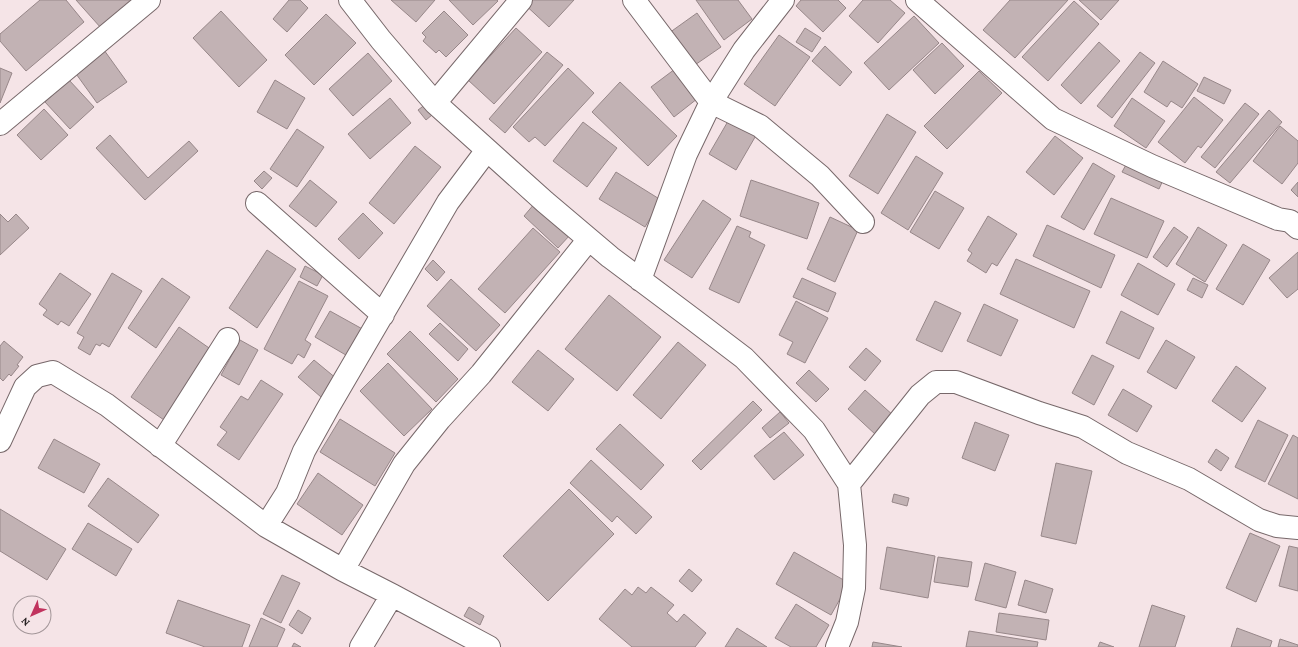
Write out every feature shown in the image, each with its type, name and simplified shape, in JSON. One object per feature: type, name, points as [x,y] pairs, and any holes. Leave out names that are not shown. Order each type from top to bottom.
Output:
[{"type":"street","points":[[0,124],[149,0]]},
{"type":"street","points":[[350,0],[381,40],[435,103],[610,258],[744,358],[814,430],[849,484],[855,545],[854,588],[847,622],[837,647]]},
{"type":"street","points":[[435,103],[521,0]]},
{"type":"street","points":[[634,0],[710,102],[760,126],[820,176],[863,222]]},
{"type":"street","points":[[640,280],[686,154],[710,102],[744,50],[783,0]]},
{"type":"street","points":[[917,0],[1053,119],[1152,166],[1278,219],[1290,222],[1298,228]]},
{"type":"street","points":[[266,526],[287,492],[304,451],[448,202],[487,150]]},
{"type":"street","points":[[257,203],[383,315]]},
{"type":"street","points":[[343,570],[404,464],[440,419],[486,368],[589,239]]},
{"type":"street","points":[[160,446],[228,339]]},
{"type":"street","points":[[0,441],[24,387],[37,376],[53,372],[108,405],[266,526],[343,570],[489,647]]},
{"type":"street","points":[[849,484],[920,395],[936,382],[956,382],[1039,413],[1083,427],[1127,453],[1189,479],[1240,510],[1260,520],[1277,526],[1298,528]]},
{"type":"street","points":[[361,647],[392,595]]},
{"type":"building","points":[[40,0],[66,0],[84,22],[26,71],[0,41],[0,34]]},
{"type":"building","points":[[76,0],[133,0],[101,28]]},
{"type":"building","points":[[289,0],[300,0],[308,8],[287,32],[273,19]]},
{"type":"building","points":[[391,0],[435,0],[416,22]]},
{"type":"building","points":[[449,0],[497,0],[498,1],[473,25]]},
{"type":"building","points":[[574,0],[549,27],[521,1]]},
{"type":"building","points":[[696,0],[738,0],[752,19],[724,40]]},
{"type":"building","points":[[801,0],[838,0],[846,8],[823,32],[796,6]]},
{"type":"building","points":[[863,0],[890,0],[905,13],[878,43],[849,16]]},
{"type":"building","points":[[1010,0],[1068,0],[1015,58],[983,30]]},
{"type":"building","points":[[1079,0],[1119,0],[1101,20]]},
{"type":"building","points":[[1074,1],[1099,24],[1048,81],[1022,57]]},
{"type":"building","points":[[221,11],[267,60],[239,87],[193,38]]},
{"type":"building","points":[[444,11],[468,35],[446,57],[439,50],[436,53],[423,41],[426,37],[422,33]]},
{"type":"building","points":[[697,13],[721,47],[692,67],[669,33]]},
{"type":"building","points":[[326,14],[356,43],[314,85],[285,55]]},
{"type":"building","points":[[914,16],[939,43],[889,90],[864,63]]},
{"type":"building","points":[[516,28],[542,52],[494,104],[468,80]]},
{"type":"building","points":[[805,28],[821,38],[812,52],[796,42]]},
{"type":"building","points":[[779,35],[810,57],[775,106],[744,84]]},
{"type":"building","points":[[1099,42],[1120,61],[1081,104],[1061,85]]},
{"type":"building","points":[[942,43],[964,66],[935,94],[913,70]]},
{"type":"building","points":[[825,46],[852,72],[840,86],[812,61]]},
{"type":"building","points":[[104,50],[127,82],[97,103],[74,71]]},
{"type":"building","points":[[547,52],[563,65],[505,133],[489,119]]},
{"type":"building","points":[[1140,52],[1155,63],[1112,118],[1097,106]]},
{"type":"building","points":[[368,53],[392,81],[353,116],[329,89]]},
{"type":"building","points":[[1163,61],[1198,84],[1182,108],[1171,101],[1167,107],[1144,92]]},
{"type":"building","points":[[679,66],[702,95],[674,117],[651,87]]},
{"type":"building","points":[[0,68],[12,73],[0,103]]},
{"type":"building","points":[[568,68],[594,93],[545,146],[535,137],[529,142],[513,127]]},
{"type":"building","points":[[979,71],[1002,93],[947,149],[924,126]]},
{"type":"building","points":[[1204,77],[1231,90],[1224,104],[1197,91]]},
{"type":"building","points":[[69,80],[94,107],[70,129],[45,102]]},
{"type":"building","points":[[275,80],[305,98],[287,129],[257,112]]},
{"type":"building","points":[[620,82],[677,136],[648,166],[592,112]]},
{"type":"building","points":[[1194,97],[1223,120],[1201,148],[1198,146],[1185,163],[1158,142]]},
{"type":"building","points":[[390,98],[411,123],[370,159],[348,134]]},
{"type":"building","points":[[1132,98],[1165,121],[1146,148],[1114,126]]},
{"type":"building","points":[[430,101],[438,110],[426,120],[418,110]]},
{"type":"building","points":[[1245,103],[1259,114],[1215,168],[1201,157]]},
{"type":"building","points":[[44,109],[68,135],[41,160],[17,135]]},
{"type":"building","points":[[1269,110],[1282,122],[1230,183],[1216,172]]},
{"type":"building","points":[[887,114],[916,132],[878,194],[849,176]]},
{"type":"building","points":[[731,116],[758,132],[736,170],[709,154]]},
{"type":"building","points":[[583,122],[617,148],[587,187],[553,161]]},
{"type":"building","points":[[1280,126],[1298,141],[1298,163],[1282,184],[1253,161]]},
{"type":"building","points":[[297,129],[324,147],[297,187],[270,169]]},
{"type":"building","points":[[110,135],[148,178],[189,141],[198,151],[145,200],[96,148]]},
{"type":"building","points":[[1055,136],[1083,158],[1054,195],[1026,172]]},
{"type":"building","points":[[415,146],[441,167],[394,224],[369,203]]},
{"type":"building","points":[[916,156],[943,173],[908,230],[881,213]]},
{"type":"building","points":[[1128,161],[1164,178],[1159,189],[1122,172]]},
{"type":"building","points":[[1093,163],[1115,176],[1084,230],[1061,217]]},
{"type":"building","points":[[264,171],[272,178],[262,189],[254,181]]},
{"type":"building","points":[[616,172],[661,200],[645,227],[599,199]]},
{"type":"building","points":[[310,180],[337,202],[316,227],[289,206]]},
{"type":"building","points":[[751,180],[819,203],[807,239],[740,216]]},
{"type":"building","points":[[1298,182],[1298,197],[1291,190]]},
{"type":"building","points":[[935,191],[964,208],[939,249],[910,232]]},
{"type":"building","points":[[1111,198],[1164,221],[1147,258],[1094,234]]},
{"type":"building","points":[[703,200],[731,219],[692,278],[664,260]]},
{"type":"building","points":[[535,203],[570,235],[558,248],[524,216]]},
{"type":"building","points":[[363,213],[383,233],[359,259],[338,239]]},
{"type":"building","points":[[0,214],[8,222],[16,214],[29,228],[0,255]]},
{"type":"building","points":[[988,216],[1017,234],[997,266],[992,263],[986,273],[967,261],[972,253],[968,250]]},
{"type":"building","points":[[830,217],[858,230],[835,282],[807,269]]},
{"type":"building","points":[[1047,225],[1115,255],[1101,288],[1033,256]]},
{"type":"building","points":[[737,226],[751,232],[749,237],[765,245],[739,303],[709,289]]},
{"type":"building","points":[[1174,227],[1188,237],[1167,267],[1153,257]]},
{"type":"building","points":[[1198,227],[1227,245],[1205,282],[1176,264]]},
{"type":"building","points":[[533,228],[560,252],[505,313],[478,289]]},
{"type":"building","points":[[1243,244],[1270,260],[1243,305],[1216,289]]},
{"type":"building","points":[[267,250],[296,269],[257,328],[229,308]]},
{"type":"building","points":[[1298,252],[1298,289],[1287,298],[1269,278]]},
{"type":"building","points":[[1016,259],[1090,291],[1074,328],[1000,294]]},
{"type":"building","points":[[433,260],[445,272],[437,281],[425,269]]},
{"type":"building","points":[[1138,263],[1175,284],[1158,315],[1121,295]]},
{"type":"building","points":[[305,266],[323,275],[317,286],[300,277]]},
{"type":"building","points":[[60,273],[91,294],[69,326],[61,321],[58,325],[43,315],[47,310],[39,304]]},
{"type":"building","points":[[112,273],[142,291],[109,347],[102,343],[100,346],[96,344],[90,355],[78,348],[84,337],[77,333]]},
{"type":"building","points":[[162,278],[190,297],[156,348],[128,328]]},
{"type":"building","points":[[802,278],[836,293],[828,312],[793,297]]},
{"type":"building","points":[[1193,278],[1208,285],[1202,298],[1187,290]]},
{"type":"building","points":[[451,279],[500,325],[476,351],[427,306]]},
{"type":"building","points":[[299,281],[328,296],[305,340],[311,344],[304,358],[298,354],[292,364],[264,349]]},
{"type":"building","points":[[609,295],[661,337],[617,391],[565,349]]},
{"type":"building","points":[[796,301],[828,318],[805,363],[787,354],[793,342],[779,335]]},
{"type":"building","points":[[935,301],[961,313],[942,352],[916,340]]},
{"type":"building","points":[[984,304],[1018,320],[1001,356],[967,341]]},
{"type":"building","points":[[330,311],[366,331],[351,358],[315,337]]},
{"type":"building","points":[[1121,311],[1154,328],[1139,359],[1106,343]]},
{"type":"building","points":[[440,323],[468,349],[458,361],[429,334]]},
{"type":"building","points":[[179,327],[212,350],[164,420],[131,397]]},
{"type":"building","points":[[410,331],[458,379],[436,402],[387,354]]},
{"type":"building","points":[[240,340],[258,350],[239,385],[221,375]]},
{"type":"building","points":[[1166,340],[1195,357],[1176,389],[1147,372]]},
{"type":"building","points":[[4,341],[23,357],[17,365],[19,366],[11,376],[9,374],[3,381],[0,378],[0,346]]},
{"type":"building","points":[[678,342],[706,365],[661,419],[633,395]]},
{"type":"building","points":[[866,348],[881,361],[865,381],[849,367]]},
{"type":"building","points":[[538,350],[574,379],[548,411],[512,382]]},
{"type":"building","points":[[1092,355],[1114,366],[1094,405],[1072,393]]},
{"type":"building","points":[[314,360],[337,379],[321,397],[298,377]]},
{"type":"building","points":[[388,363],[432,409],[404,436],[360,391]]},
{"type":"building","points":[[1236,366],[1266,388],[1242,422],[1212,401]]},
{"type":"building","points":[[809,370],[829,389],[816,402],[796,383]]},
{"type":"building","points":[[261,380],[283,394],[239,460],[217,445],[227,432],[220,427],[241,396],[248,400]]},
{"type":"building","points":[[1123,389],[1152,406],[1137,432],[1108,415]]},
{"type":"building","points":[[865,390],[894,416],[876,435],[848,409]]},
{"type":"building","points":[[753,401],[762,410],[701,470],[692,461]]},
{"type":"building","points":[[780,412],[789,423],[770,438],[762,428]]},
{"type":"building","points":[[340,419],[395,453],[375,486],[320,452]]},
{"type":"building","points":[[1258,420],[1288,435],[1265,482],[1235,467]]},
{"type":"building","points":[[975,422],[1009,435],[995,471],[962,458]]},
{"type":"building","points":[[620,424],[664,465],[641,490],[596,449]]},
{"type":"building","points":[[784,432],[804,455],[774,480],[754,456]]},
{"type":"building","points":[[1293,435],[1298,438],[1298,499],[1268,484]]},
{"type":"building","points":[[54,439],[100,464],[84,493],[38,468]]},
{"type":"building","points":[[1216,449],[1229,458],[1221,471],[1208,462]]},
{"type":"building","points":[[591,460],[652,517],[636,534],[617,516],[612,522],[570,483]]},
{"type":"building","points":[[1056,463],[1092,471],[1076,544],[1041,536]]},
{"type":"building","points":[[318,473],[363,505],[342,535],[297,504]]},
{"type":"building","points":[[108,478],[159,515],[138,543],[88,506]]},
{"type":"building","points":[[569,489],[614,534],[548,601],[503,556]]},
{"type":"building","points":[[894,494],[909,498],[907,506],[892,502]]},
{"type":"building","points":[[0,509],[66,549],[47,580],[0,551]]},
{"type":"building","points":[[88,523],[132,549],[116,576],[72,549]]},
{"type":"building","points":[[1250,533],[1280,546],[1256,602],[1226,588]]},
{"type":"building","points":[[1289,546],[1298,548],[1298,591],[1279,586]]},
{"type":"building","points":[[887,547],[935,556],[928,598],[880,589]]},
{"type":"building","points":[[794,552],[849,583],[831,615],[776,584]]},
{"type":"building","points":[[938,557],[972,562],[968,587],[934,582]]},
{"type":"building","points":[[985,563],[1016,572],[1006,608],[975,600]]},
{"type":"building","points":[[689,569],[702,580],[692,592],[679,581]]},
{"type":"building","points":[[282,575],[300,583],[281,623],[263,614]]},
{"type":"building","points":[[1025,580],[1053,589],[1046,613],[1018,605]]},
{"type":"building","points":[[638,587],[646,593],[651,587],[674,605],[667,613],[677,622],[684,614],[706,633],[695,647],[632,647],[599,619],[625,589],[632,595]]},
{"type":"building","points":[[178,600],[250,625],[242,647],[205,647],[166,633]]},
{"type":"building","points":[[796,604],[829,625],[816,647],[791,647],[775,638]]},
{"type":"building","points":[[1152,605],[1185,616],[1175,647],[1139,647]]},
{"type":"building","points":[[469,607],[484,616],[480,625],[464,616]]},
{"type":"building","points":[[298,610],[311,618],[302,634],[289,625]]},
{"type":"building","points":[[999,613],[1049,620],[1046,640],[996,632]]},
{"type":"building","points":[[261,618],[285,629],[277,647],[249,647]]},
{"type":"building","points":[[737,628],[767,647],[725,647]]},
{"type":"building","points":[[1237,628],[1272,641],[1270,647],[1231,647]]},
{"type":"building","points":[[969,631],[1038,642],[1037,647],[966,647]]},
{"type":"building","points":[[1280,639],[1298,645],[1298,647],[1278,647]]},
{"type":"building","points":[[873,642],[902,647],[872,647]]},
{"type":"building","points":[[1100,642],[1114,647],[1098,647]]},
{"type":"building","points":[[294,643],[301,647],[292,647]]}]
